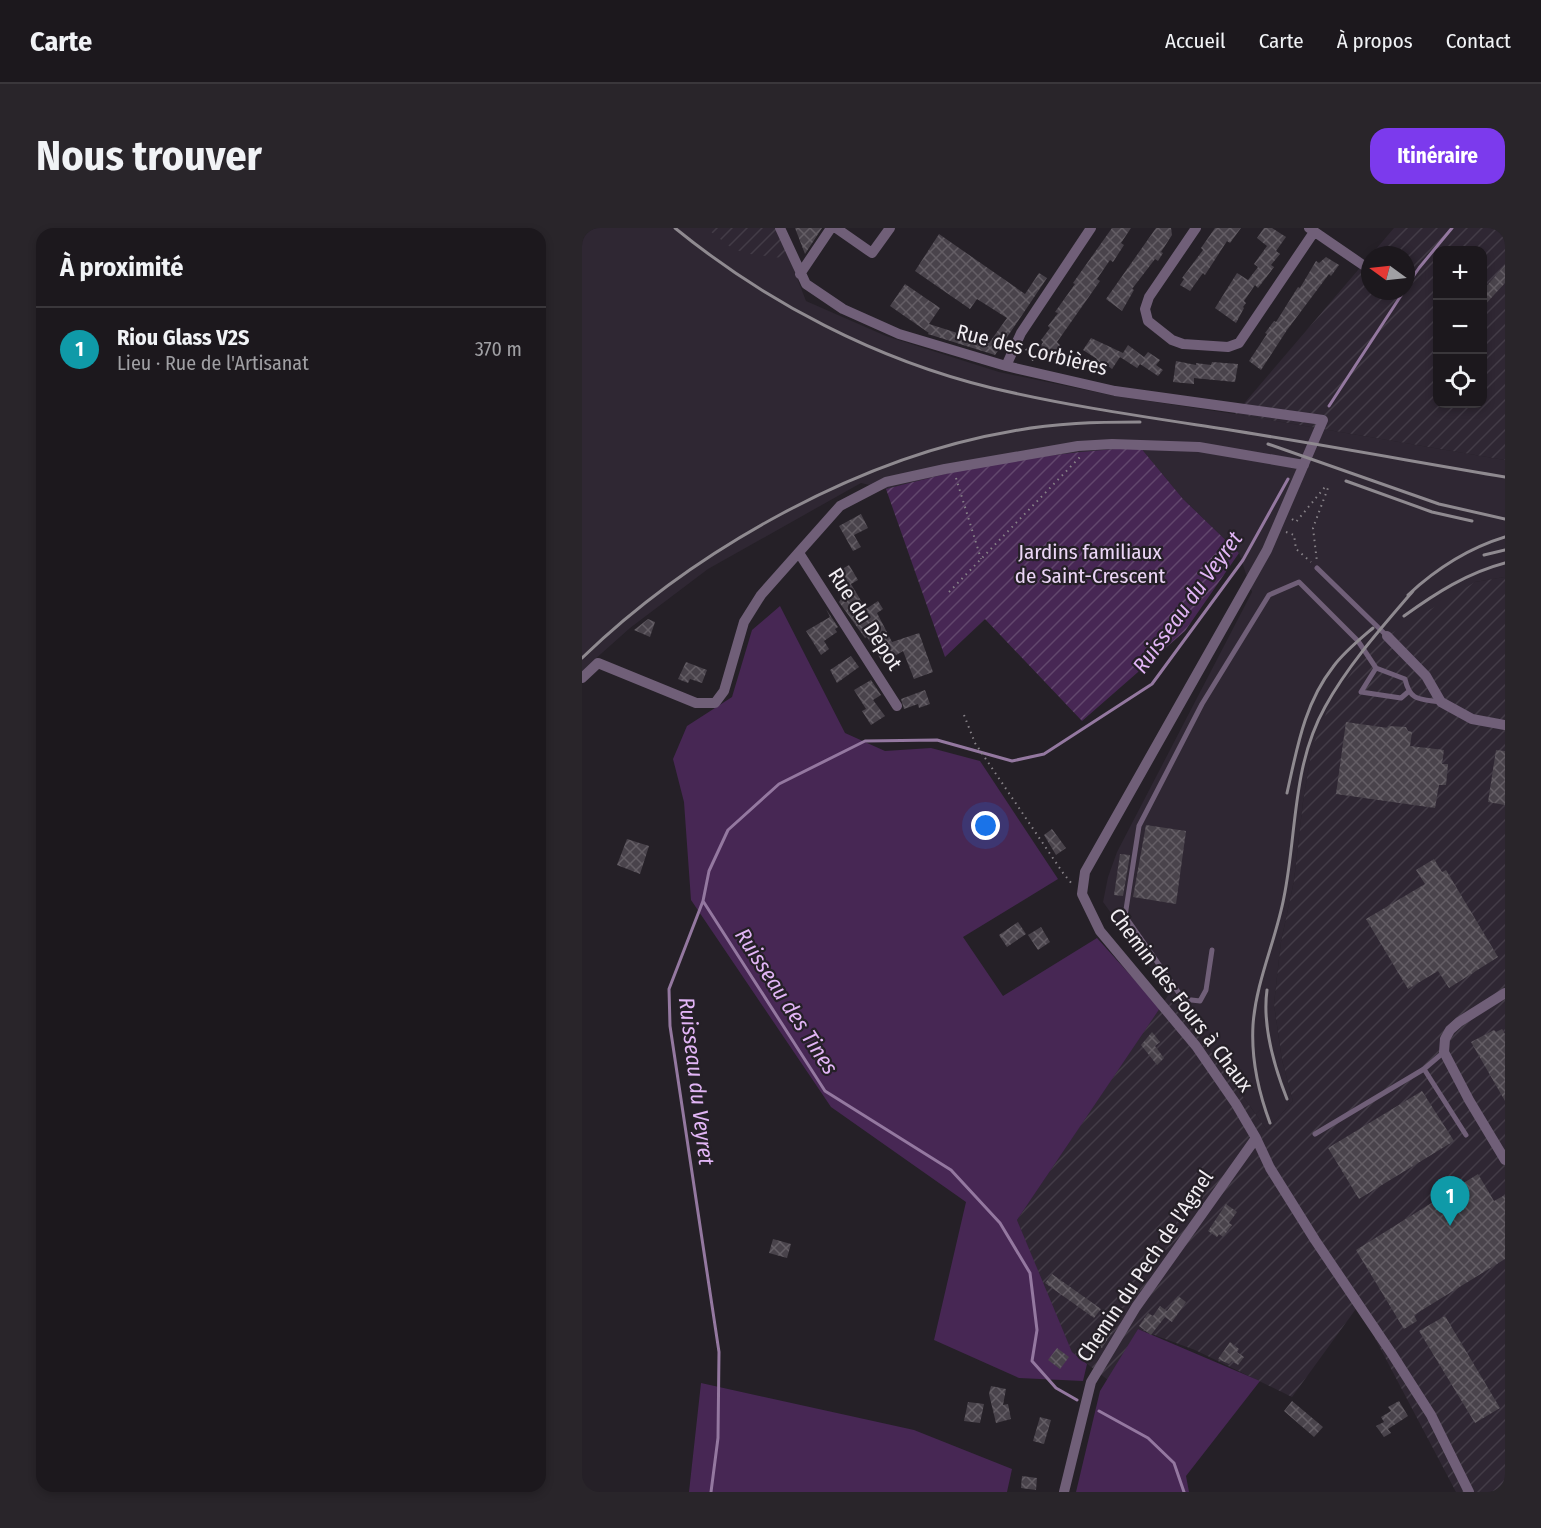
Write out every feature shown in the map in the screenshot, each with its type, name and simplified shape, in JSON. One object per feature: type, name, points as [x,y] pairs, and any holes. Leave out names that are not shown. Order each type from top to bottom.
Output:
[{"type":"street","name":"Rue des Corbières","points":[[780,228],[806,284],[843,309],[899,334],[1006,366],[1115,391],[1323,420],[1304,465]]},
{"type":"street","points":[[800,274],[831,228]]},
{"type":"street","points":[[836,228],[872,253],[890,228]]},
{"type":"street","points":[[1006,366],[1020,333],[1091,228]]},
{"type":"street","points":[[1196,228],[1149,297],[1145,309],[1148,321],[1172,340],[1183,344],[1228,347],[1239,343],[1312,230],[1361,264]]},
{"type":"street","points":[[582,678],[597,663],[696,703],[715,703],[724,691],[744,622],[761,595],[840,506],[886,482],[953,468],[1091,445],[1199,447],[1304,465],[1267,550],[1085,872],[1082,894]]},
{"type":"street","name":"Rue du Dépot","points":[[799,553],[897,706]]},
{"type":"street","points":[[1387,636],[1426,676],[1442,702],[1472,720],[1505,725]]},
{"type":"street","name":"Chemin des Fours à Chaux","points":[[1082,894],[1100,931],[1196,1046],[1236,1104],[1270,1168],[1315,1240],[1431,1415],[1469,1492]]},
{"type":"street","points":[[1505,993],[1450,1030],[1445,1039],[1444,1052],[1469,1100],[1505,1160]]},
{"type":"street","name":"Chemin du Pech de l'Agnel","points":[[1064,1492],[1090,1382],[1136,1307],[1256,1138]]},
{"type":"lane","points":[[1317,568],[1387,636]]},
{"type":"lane","points":[[1212,950],[1206,990],[1200,1001],[1184,999],[1125,916],[1139,826],[1202,704],[1269,595],[1299,582],[1358,641],[1376,668],[1405,679],[1408,692],[1417,699],[1442,702]]},
{"type":"lane","points":[[1376,668],[1361,692],[1401,698],[1408,692]]},
{"type":"lane","points":[[1315,1134],[1424,1069],[1444,1052]]},
{"type":"lane","points":[[1424,1069],[1466,1136]]},
{"type":"path","points":[[949,592],[1091,445]]},
{"type":"path","points":[[953,468],[981,559]]},
{"type":"path","points":[[1296,509],[1291,520],[1296,522],[1325,487],[1328,488],[1313,528],[1317,568]]},
{"type":"path","points":[[1290,534],[1294,535],[1296,549],[1317,568]]},
{"type":"path","points":[[964,715],[975,743],[1063,873],[1082,894]]},
{"type":"shaded area","points":[[582,228],[778,228],[806,301],[886,336],[999,372],[1115,396],[1505,460],[1505,577],[1475,582],[1312,748],[1294,881],[1281,942],[1274,1004],[1282,1060],[1293,1101],[1267,1130],[1103,902],[1108,877],[1117,852],[1252,592],[1239,553],[1183,499],[1140,447],[971,468],[886,489],[861,483],[708,569],[630,628],[582,674]]},
{"type":"shaded area","points":[[706,228],[778,228],[790,259],[750,254],[733,249]]},
{"type":"shaded area","points":[[1394,228],[1505,228],[1505,460],[1235,414],[1361,267],[1361,300],[1415,300],[1415,246],[1379,246]]},
{"type":"shaded area","points":[[1505,577],[1505,1492],[1456,1492],[1358,1306],[1292,1397],[1195,1350],[1138,1329],[1108,1380],[1072,1352],[1017,1220],[1169,994],[1267,1130],[1293,1101],[1282,1060],[1274,1004],[1281,942],[1294,881],[1312,748],[1330,704],[1356,666],[1379,641],[1475,582]]},
{"type":"green space","name":"Jardins familiaux de Saint-Crescent","points":[[1140,447],[1183,499],[1239,553],[1185,631],[1082,721],[985,619],[945,657],[886,489],[992,464],[1098,450]]},
{"type":"green space","points":[[780,606],[845,733],[885,751],[931,748],[980,761],[1058,879],[963,937],[1003,996],[1097,938],[1160,1008],[1017,1220],[1072,1352],[1087,1364],[1083,1381],[1019,1378],[934,1340],[966,1202],[831,1107],[691,900],[684,802],[673,759],[687,726],[732,697],[752,630]]},
{"type":"green space","points":[[1138,1329],[1260,1381],[1186,1476],[1189,1492],[1076,1492],[1100,1391]]},
{"type":"green space","points":[[701,1383],[914,1430],[1012,1469],[1007,1492],[689,1492]]},
{"type":"building","points":[[795,228],[822,228],[805,254]]},
{"type":"building","points":[[1112,228],[1131,228],[1121,243],[1124,245],[1113,262],[1110,260],[1097,279],[1100,281],[1057,342],[1060,345],[1052,357],[1039,348],[1043,342],[1041,340],[1058,313],[1055,312],[1075,284],[1073,283]]},
{"type":"building","points":[[1156,228],[1171,228],[1172,235],[1158,261],[1155,259],[1132,289],[1134,290],[1122,311],[1106,299]]},
{"type":"building","points":[[1215,228],[1241,228],[1230,243],[1227,241],[1205,275],[1203,273],[1190,291],[1180,285],[1184,279],[1182,278],[1203,250],[1201,248]]},
{"type":"building","points":[[1264,228],[1272,228],[1286,237],[1276,251],[1280,254],[1271,265],[1274,267],[1258,288],[1255,285],[1244,301],[1246,303],[1236,323],[1215,308],[1237,273],[1248,280],[1258,267],[1254,264],[1267,246],[1257,238]]},
{"type":"building","points":[[939,234],[1025,294],[1039,273],[1047,278],[995,355],[928,334],[890,306],[905,284],[940,308],[929,324],[989,343],[1007,318],[977,299],[970,309],[915,271]]},
{"type":"building","points":[[1326,257],[1339,265],[1331,276],[1329,274],[1287,330],[1261,370],[1249,361],[1267,334],[1265,333],[1274,321],[1276,322],[1316,261],[1319,263]]},
{"type":"building","points":[[1505,265],[1505,283],[1487,303],[1487,285]]},
{"type":"building","points":[[1091,338],[1123,353],[1128,345],[1144,357],[1148,352],[1160,360],[1156,365],[1163,370],[1158,376],[1140,364],[1137,368],[1120,357],[1112,369],[1107,365],[1104,369],[1094,363],[1097,359],[1083,350]]},
{"type":"building","points":[[1176,361],[1196,365],[1196,363],[1211,365],[1212,362],[1238,364],[1235,382],[1194,378],[1194,384],[1173,382]]},
{"type":"building","points":[[861,514],[868,528],[854,535],[861,547],[853,551],[839,526]]},
{"type":"building","points":[[849,565],[858,580],[851,584],[866,609],[878,601],[883,609],[877,613],[892,642],[919,633],[933,672],[914,679],[903,651],[883,663],[867,637],[865,638],[839,602],[843,596],[830,576]]},
{"type":"building","points":[[826,609],[838,627],[835,629],[837,632],[824,641],[829,649],[821,655],[806,631],[830,617]]},
{"type":"building","points":[[648,619],[655,622],[650,637],[634,630]]},
{"type":"building","points":[[851,656],[859,667],[837,683],[830,670]]},
{"type":"building","points":[[686,662],[707,670],[702,683],[690,679],[688,683],[678,679]]},
{"type":"building","points":[[871,680],[881,695],[873,700],[885,716],[871,725],[862,711],[866,709],[854,690]]},
{"type":"building","points":[[925,690],[930,704],[919,708],[918,704],[904,709],[901,699]]},
{"type":"building","points":[[1346,722],[1388,728],[1388,726],[1406,727],[1412,732],[1410,746],[1444,750],[1442,764],[1448,764],[1446,785],[1439,785],[1435,808],[1336,794]]},
{"type":"building","points":[[1496,750],[1505,751],[1505,805],[1488,802]]},
{"type":"building","points":[[1146,825],[1186,831],[1176,904],[1133,897]]},
{"type":"building","points":[[1052,829],[1066,848],[1056,855],[1044,835]]},
{"type":"building","points":[[627,839],[649,846],[640,874],[617,865]]},
{"type":"building","points":[[1120,854],[1130,855],[1123,896],[1114,895]]},
{"type":"building","points":[[1434,859],[1442,872],[1446,870],[1498,957],[1449,988],[1438,971],[1408,989],[1366,919],[1425,884],[1416,870]]},
{"type":"building","points":[[1018,922],[1026,934],[1007,947],[999,935]]},
{"type":"building","points":[[1041,927],[1050,942],[1038,950],[1028,935]]},
{"type":"building","points":[[1502,1029],[1505,1034],[1505,1101],[1471,1042],[1494,1030],[1496,1032]]},
{"type":"building","points":[[1152,1032],[1160,1042],[1155,1046],[1164,1058],[1157,1065],[1141,1045]]},
{"type":"building","points":[[1422,1091],[1454,1141],[1359,1199],[1328,1148]]},
{"type":"building","points":[[1478,1174],[1494,1201],[1505,1195],[1505,1259],[1414,1315],[1417,1321],[1404,1329],[1356,1250]]},
{"type":"building","points":[[1226,1204],[1237,1212],[1229,1223],[1232,1225],[1223,1237],[1219,1234],[1217,1237],[1208,1231]]},
{"type":"building","points":[[773,1239],[791,1244],[787,1258],[769,1253]]},
{"type":"building","points":[[1052,1274],[1101,1309],[1094,1318],[1045,1283]]},
{"type":"building","points":[[1178,1296],[1186,1302],[1172,1322],[1165,1317],[1151,1335],[1139,1326],[1148,1313],[1153,1316],[1160,1306],[1167,1311]]},
{"type":"building","points":[[1445,1316],[1500,1408],[1475,1423],[1419,1331]]},
{"type":"building","points":[[1101,1323],[1113,1331],[1102,1348],[1090,1339]]},
{"type":"building","points":[[1230,1342],[1239,1349],[1237,1352],[1244,1357],[1238,1365],[1232,1361],[1229,1364],[1218,1359]]},
{"type":"building","points":[[1057,1348],[1069,1357],[1060,1369],[1048,1360]]},
{"type":"building","points":[[991,1386],[1006,1389],[1003,1405],[1008,1404],[1011,1419],[996,1423],[989,1394]]},
{"type":"building","points":[[1292,1401],[1323,1427],[1314,1437],[1284,1411]]},
{"type":"building","points":[[1399,1401],[1408,1416],[1388,1429],[1391,1433],[1384,1437],[1376,1426],[1384,1422],[1381,1417],[1391,1411],[1388,1407]]},
{"type":"building","points":[[968,1402],[984,1404],[980,1423],[964,1421]]},
{"type":"building","points":[[1040,1417],[1051,1420],[1044,1444],[1033,1441]]},
{"type":"building","points":[[1022,1476],[1037,1478],[1036,1490],[1021,1488]]},
{"type":"waterway","name":"Ruisseau du Veyret","points":[[1415,274],[1452,228]]},
{"type":"waterway","name":"Ruisseau du Veyret","points":[[1329,406],[1398,300]]},
{"type":"waterway","name":"Ruisseau du Veyret","points":[[711,1492],[718,1438],[719,1352],[670,1026],[669,989],[703,901],[709,871],[728,830],[779,784],[865,741],[937,740],[1012,761],[1044,754],[1152,684],[1243,560],[1288,479]]},
{"type":"waterway","name":"Ruisseau des Tines","points":[[703,901],[825,1091],[951,1170],[1000,1223],[1030,1273],[1037,1330],[1032,1361],[1056,1388],[1077,1400]]},
{"type":"waterway","name":"Ruisseau des Tines","points":[[1099,1411],[1148,1438],[1174,1463],[1184,1492]]},
{"type":"railway","points":[[675,228],[747,281],[825,326],[907,362],[949,376],[992,388],[1078,406],[1505,477]]},
{"type":"railway","points":[[582,658],[626,618],[727,546],[782,514],[838,486],[896,462],[955,444],[1013,431],[1045,426],[1140,422]]},
{"type":"railway","points":[[1268,444],[1439,504],[1505,519]]},
{"type":"railway","points":[[1346,481],[1432,512],[1472,521]]},
{"type":"railway","points":[[1408,595],[1454,560],[1505,537]]},
{"type":"railway","points":[[1484,555],[1505,550]]},
{"type":"railway","points":[[1404,616],[1452,585],[1478,572],[1505,563]]},
{"type":"railway","points":[[1270,1123],[1256,1075],[1253,1025],[1258,992],[1284,897],[1306,753],[1314,729],[1334,691],[1366,647],[1413,591]]},
{"type":"railway","points":[[1287,793],[1303,727],[1315,696],[1337,662],[1373,628]]},
{"type":"railway","points":[[1267,990],[1266,1018],[1270,1046],[1287,1099]]},
{"type":"place","name":"Riou Glass V2S","points":[[1450,1226]]}]
